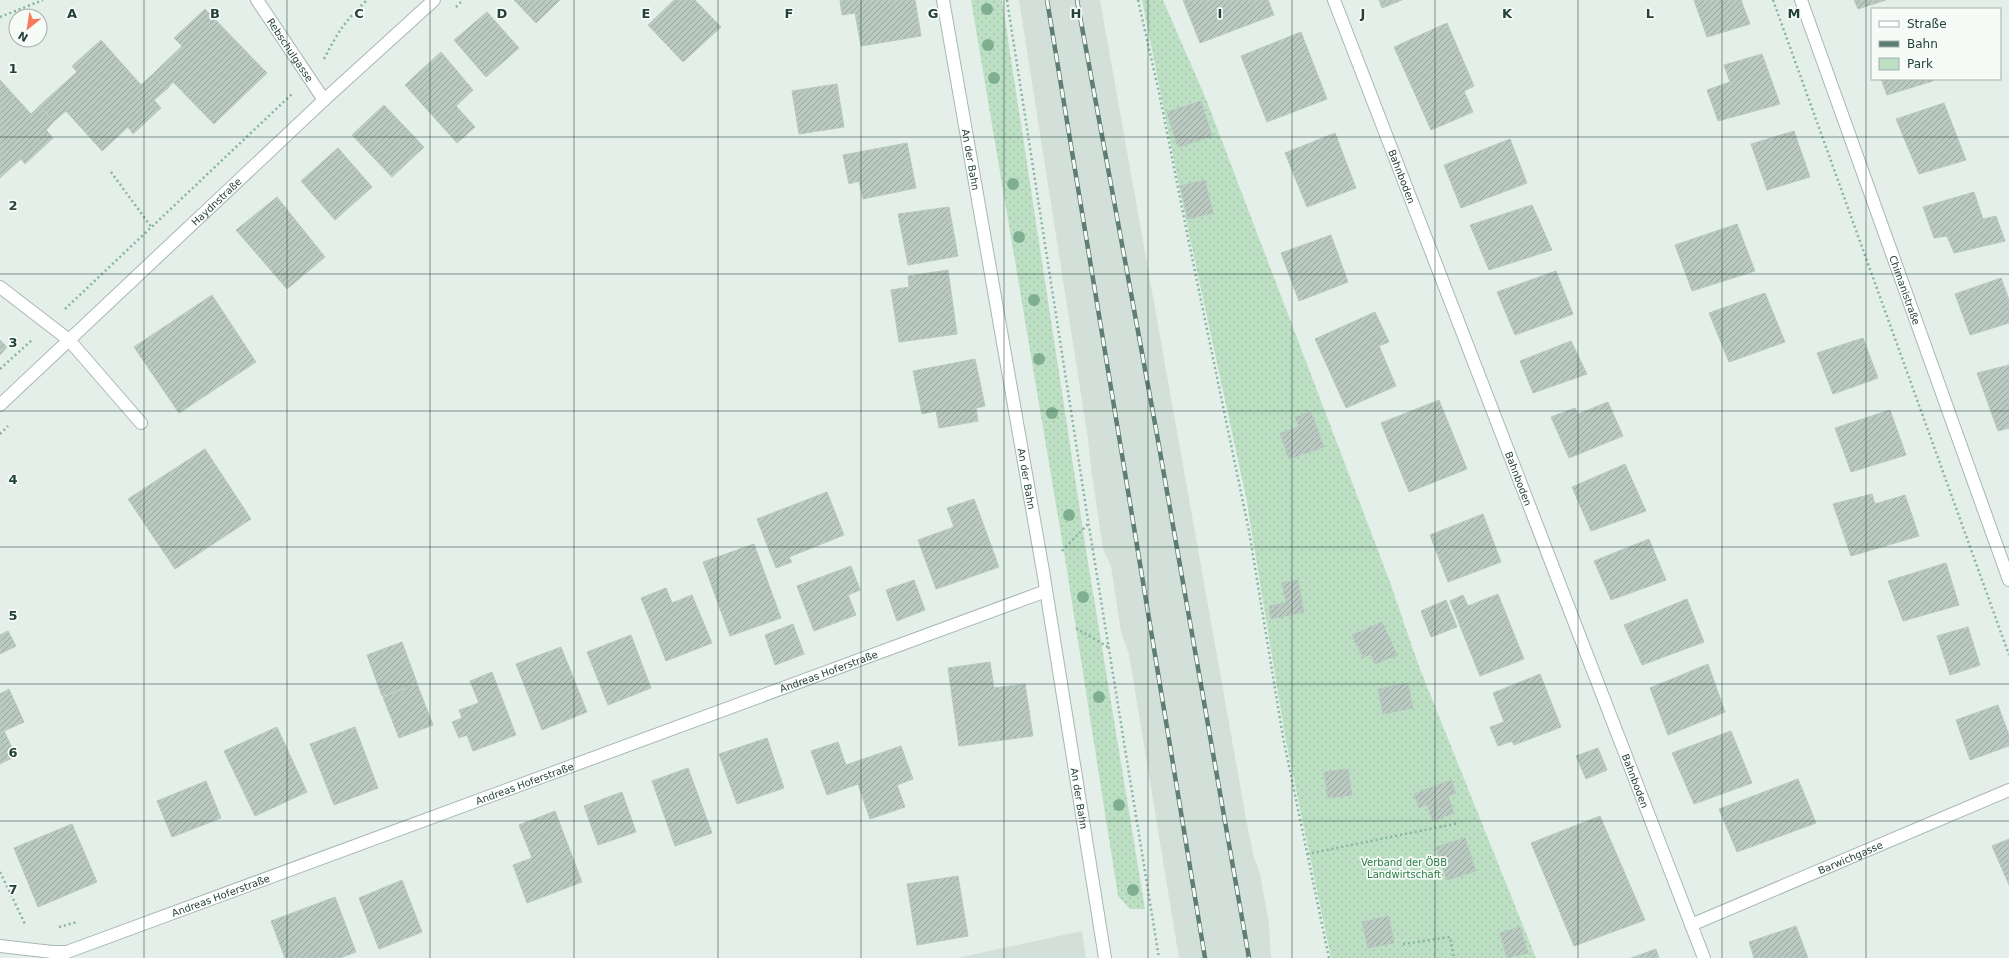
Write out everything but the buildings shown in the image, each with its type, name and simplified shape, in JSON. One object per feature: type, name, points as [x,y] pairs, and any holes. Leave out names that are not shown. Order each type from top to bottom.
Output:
[{"type":"street","name":"Rebschulgasse","points":[[257,0],[324,100]]},
{"type":"street","name":"Haydnstraße","points":[[0,405],[324,100],[434,0]]},
{"type":"street","name":"An der Bahn","points":[[943,0],[1043,571],[1105,958]]},
{"type":"street","name":"Bahnboden","points":[[1334,0],[1704,958]]},
{"type":"street","name":"Chimanistraße","points":[[1801,0],[2009,580]]},
{"type":"street","points":[[0,287],[69,340],[141,423]]},
{"type":"street","name":"Andreas Hoferstraße","points":[[0,946],[69,955],[1046,591]]},
{"type":"street","name":"Barwichgasse","points":[[1691,925],[2009,790]]},
{"type":"path","points":[[0,17],[43,0]]},
{"type":"path","points":[[0,369],[151,228],[309,77],[324,60],[337,33],[348,18],[367,0]]},
{"type":"path","points":[[1007,0],[1088,524],[1159,958]]},
{"type":"path","points":[[1138,0],[1160,97],[1249,531],[1283,736],[1329,958]]},
{"type":"path","points":[[1773,0],[2009,655]]},
{"type":"path","points":[[111,172],[166,248]]},
{"type":"path","points":[[1043,571],[1088,524]]},
{"type":"path","points":[[1049,612],[1108,647]]},
{"type":"path","points":[[1307,854],[1459,823]]},
{"type":"path","points":[[0,872],[26,926],[30,951]]},
{"type":"path","points":[[1403,944],[1450,938],[1454,958]]},
{"type":"shaded area","points":[[1019,0],[1100,0],[1247,824],[1254,858],[1260,873],[1269,924],[1271,958],[1179,958],[1129,654],[1121,632],[1111,566],[1103,549],[1088,439]]},
{"type":"shaded area","points":[[1082,931],[1086,958],[957,958]]},
{"type":"green space","points":[[971,0],[1002,0],[1087,556],[1145,909],[1130,909],[1118,896],[1065,558]]},
{"type":"green space","name":"Verband der ÖBB Landwirtschaft","points":[[1142,0],[1163,0],[1206,99],[1390,582],[1418,664],[1536,958],[1331,958],[1285,736],[1246,497],[1186,220]]},
{"type":"railway","points":[[1047,0],[1205,958]]},
{"type":"railway","points":[[1077,0],[1156,429],[1249,958]]}]
